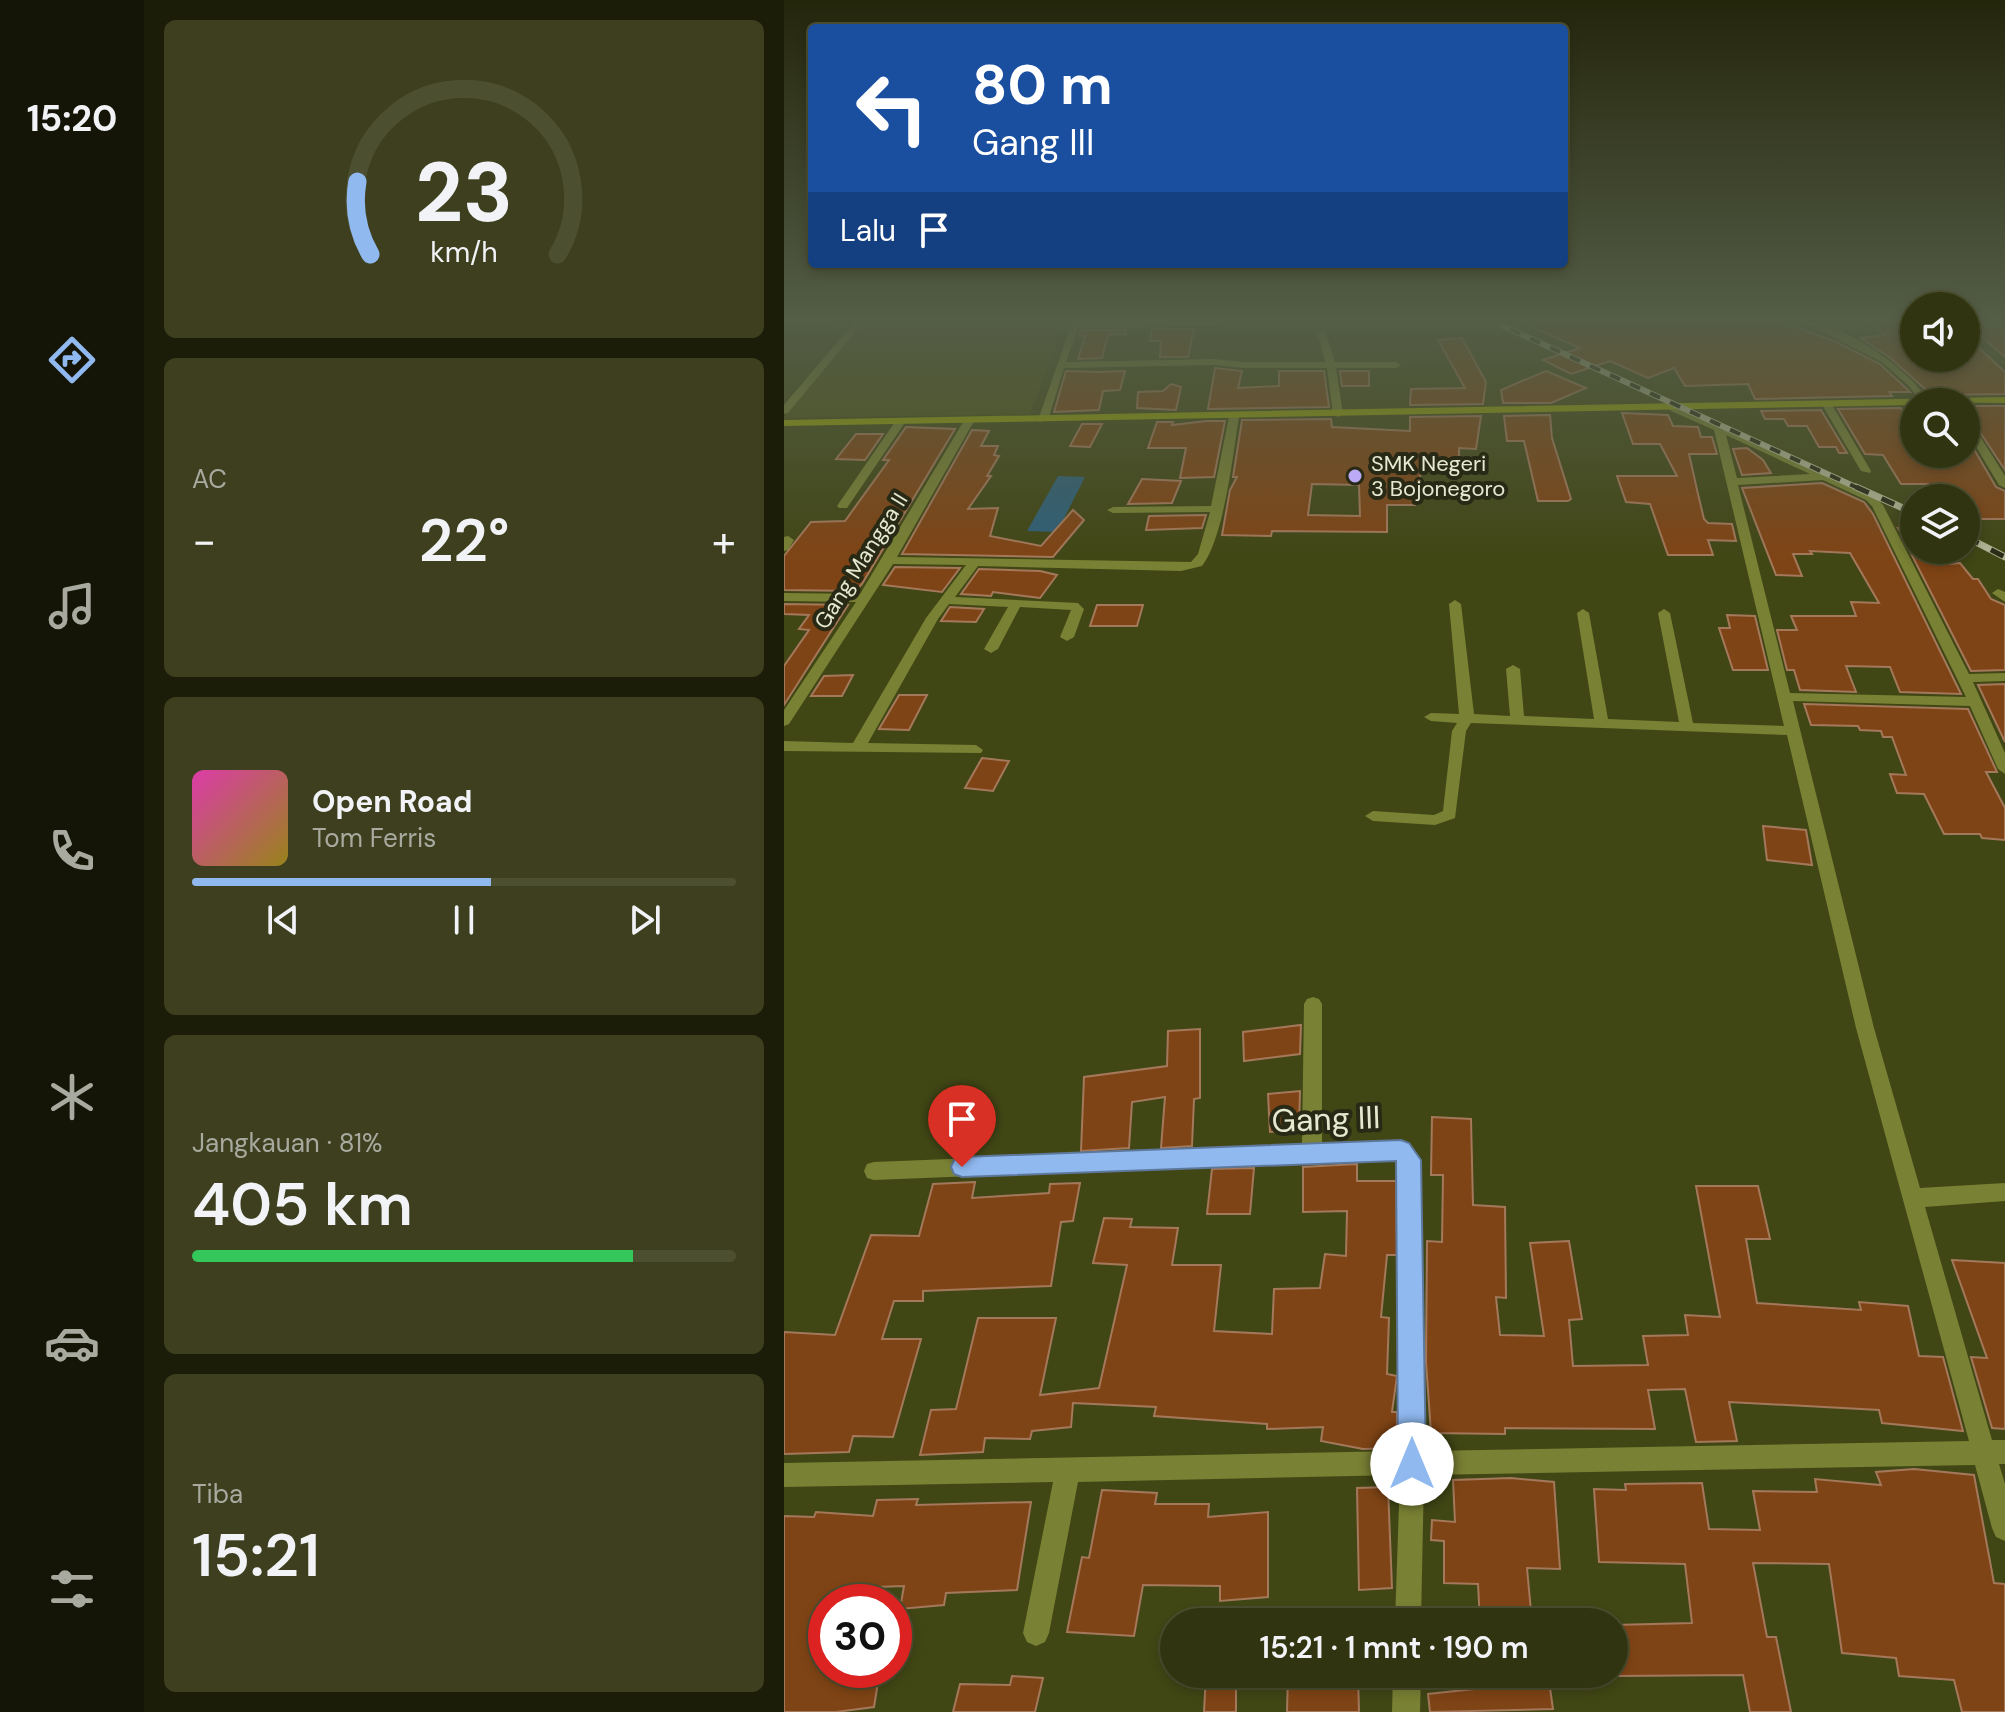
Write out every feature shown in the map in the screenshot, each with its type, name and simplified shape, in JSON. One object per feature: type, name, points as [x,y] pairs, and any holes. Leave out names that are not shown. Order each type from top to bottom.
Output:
[{"type":"main road","points":[[784,423],[1673,408],[1900,400]]},
{"type":"main road","points":[[1980,400],[2005,400]]},
{"type":"street","points":[[1043,420],[1049,400]]},
{"type":"street","points":[[1336,400],[1338,414]]},
{"type":"street","points":[[1826,403],[1866,471]]},
{"type":"street","points":[[1673,408],[1870,498],[1877,505],[1964,678],[2005,769]]},
{"type":"street","points":[[889,560],[1192,565],[1203,558],[1234,417]]},
{"type":"street","points":[[843,506],[901,421]]},
{"type":"street","name":"Gang Mangga II","points":[[784,721],[889,560],[969,421]]},
{"type":"street","points":[[1719,428],[1865,1028],[1912,1198],[1993,1452],[2005,1528]]},
{"type":"street","points":[[1980,445],[2005,485]]},
{"type":"street","points":[[1731,482],[1824,477]]},
{"type":"street","points":[[1113,510],[1215,509]]},
{"type":"street","points":[[858,747],[901,667],[944,600],[975,562]]},
{"type":"street","points":[[784,597],[864,598]]},
{"type":"street","points":[[944,600],[1076,607],[1067,637]]},
{"type":"street","points":[[991,649],[1016,603]]},
{"type":"street","points":[[1373,816],[1435,820],[1450,814],[1459,731],[1467,719],[1455,604]]},
{"type":"street","points":[[1583,613],[1602,723]]},
{"type":"street","points":[[1664,613],[1687,726]]},
{"type":"street","points":[[1513,669],[1517,721]]},
{"type":"street","points":[[1964,678],[2005,677]]},
{"type":"street","points":[[1786,697],[1975,702]]},
{"type":"street","points":[[1431,717],[1794,731]]},
{"type":"street","points":[[784,746],[976,750]]},
{"type":"street","points":[[1312,1153],[1313,1004]]},
{"type":"street","name":"Gang III","points":[[874,1171],[1401,1150],[1410,1160],[1412,1464],[1408,1608]]},
{"type":"street","points":[[1912,1198],[2005,1192]]},
{"type":"street","points":[[784,1475],[1993,1452]]},
{"type":"street","points":[[1036,1633],[1068,1470]]},
{"type":"street","points":[[1406,1712],[1407,1688]]},
{"type":"shaded area","points":[[798,400],[1035,400],[1030,414],[784,418]]},
{"type":"water","points":[[1058,476],[1085,477],[1057,532],[1027,531]]},
{"type":"building","points":[[1058,400],[1101,400],[1099,410],[1054,412]]},
{"type":"building","points":[[1138,400],[1178,400],[1176,410],[1137,408]]},
{"type":"building","points":[[1210,400],[1328,400],[1329,407],[1208,409]]},
{"type":"building","points":[[1410,400],[1484,400],[1483,404],[1410,405]]},
{"type":"building","points":[[1503,400],[1558,400],[1551,403],[1503,403]]},
{"type":"building","points":[[1980,406],[2005,406],[2005,470],[1980,432]]},
{"type":"building","points":[[1900,408],[1900,468],[1980,468],[1980,460],[1996,487],[2005,491],[2005,519],[1980,519],[1980,484],[1901,484],[1883,455],[1865,454],[1838,409]]},
{"type":"building","points":[[1821,410],[1847,453],[1839,453],[1836,447],[1819,447],[1807,426],[1788,426],[1784,419],[1765,419],[1761,411]]},
{"type":"building","points":[[1622,413],[1668,415],[1673,426],[1698,427],[1701,437],[1712,437],[1717,454],[1689,454],[1698,494],[1704,519],[1708,523],[1732,524],[1736,541],[1708,540],[1713,555],[1668,555],[1650,504],[1626,502],[1617,476],[1677,476],[1660,444],[1633,444]]},
{"type":"building","points":[[1550,415],[1552,438],[1571,499],[1568,501],[1538,501],[1524,441],[1507,441],[1504,416]]},
{"type":"building","points":[[1481,416],[1476,449],[1459,448],[1459,469],[1421,472],[1415,505],[1387,505],[1387,532],[1272,531],[1271,536],[1222,535],[1230,490],[1237,477],[1233,477],[1242,420],[1331,419],[1332,427],[1410,431],[1410,417]],"holes":[[[1312,484],[1359,485],[1360,516],[1308,515]]]},
{"type":"building","points":[[1225,421],[1214,477],[1180,478],[1186,448],[1148,448],[1157,422],[1173,422],[1172,425]]},
{"type":"building","points":[[1082,424],[1102,424],[1090,447],[1070,446]]},
{"type":"building","points":[[906,427],[955,429],[862,584],[856,591],[784,590],[784,556],[811,522],[845,521],[889,460],[883,460]]},
{"type":"building","points":[[972,430],[989,431],[981,446],[998,446],[994,455],[999,456],[987,476],[991,476],[968,509],[998,508],[990,536],[1041,546],[1073,510],[1084,520],[1053,557],[902,554]]},
{"type":"building","points":[[856,434],[883,434],[865,460],[836,459]]},
{"type":"building","points":[[1747,448],[1763,460],[1771,473],[1742,475],[1733,449]]},
{"type":"building","points":[[1142,479],[1181,481],[1172,503],[1128,504]]},
{"type":"building","points":[[1822,483],[1864,502],[1873,514],[1961,694],[1900,692],[1890,667],[1846,666],[1856,692],[1800,690],[1794,670],[1787,670],[1777,630],[1797,630],[1791,616],[1856,616],[1851,602],[1879,603],[1850,553],[1810,551],[1812,554],[1793,554],[1802,576],[1776,575],[1742,488]]},
{"type":"building","points":[[1206,515],[1202,528],[1146,530],[1149,516]]},
{"type":"building","points":[[1916,564],[1961,564],[1973,579],[1978,579],[1991,599],[2005,605],[2005,670],[1971,671]]},
{"type":"building","points":[[895,567],[960,568],[942,592],[883,585]]},
{"type":"building","points":[[979,569],[1040,571],[1057,575],[1040,598],[993,592],[991,596],[961,594]]},
{"type":"building","points":[[784,604],[848,605],[784,705],[784,666],[809,630],[799,629],[809,615],[784,614]]},
{"type":"building","points":[[1097,605],[1143,605],[1137,626],[1090,626]]},
{"type":"building","points":[[950,607],[984,609],[976,622],[941,621]]},
{"type":"building","points":[[1727,615],[1755,616],[1768,670],[1733,670],[1719,628],[1730,628]]},
{"type":"building","points":[[853,675],[842,696],[811,696],[824,676]]},
{"type":"building","points":[[2005,684],[2005,742],[1978,685]]},
{"type":"building","points":[[899,695],[927,695],[909,730],[879,729]]},
{"type":"building","points":[[1804,704],[1968,709],[1997,772],[1986,772],[2005,808],[2005,840],[1982,838],[1980,834],[1944,834],[1924,794],[1897,793],[1890,774],[1906,775],[1892,737],[1883,737],[1881,731],[1860,730],[1858,726],[1811,725]]},
{"type":"building","points":[[982,758],[1009,761],[993,791],[965,788]]},
{"type":"building","points":[[1763,826],[1806,830],[1812,865],[1767,860]]},
{"type":"building","points":[[1301,1025],[1300,1054],[1244,1061],[1243,1032]]},
{"type":"building","points":[[1200,1029],[1200,1098],[1194,1099],[1192,1146],[1161,1148],[1165,1097],[1132,1102],[1129,1148],[1081,1151],[1084,1077],[1167,1066],[1168,1031]]},
{"type":"building","points":[[1300,1091],[1299,1129],[1270,1132],[1268,1094]]},
{"type":"building","points":[[1432,1117],[1471,1119],[1473,1205],[1505,1207],[1506,1298],[1496,1297],[1500,1335],[1544,1336],[1530,1243],[1569,1241],[1582,1319],[1569,1320],[1573,1366],[1648,1365],[1643,1336],[1688,1335],[1685,1315],[1720,1317],[1696,1186],[1758,1186],[1770,1239],[1746,1239],[1757,1303],[1861,1310],[1859,1302],[1908,1306],[1919,1356],[1943,1357],[1963,1431],[1882,1423],[1879,1410],[1729,1402],[1737,1441],[1696,1442],[1685,1389],[1648,1390],[1655,1429],[1505,1428],[1505,1434],[1431,1433],[1426,1362],[1427,1241],[1442,1242],[1443,1175],[1431,1175]]},
{"type":"building","points":[[1357,1164],[1357,1181],[1396,1181],[1397,1255],[1387,1255],[1381,1317],[1389,1318],[1387,1374],[1397,1376],[1392,1412],[1397,1412],[1397,1448],[1363,1449],[1321,1441],[1323,1427],[1267,1429],[1267,1424],[1154,1416],[1156,1407],[1073,1403],[1071,1427],[1032,1431],[1030,1439],[985,1438],[983,1452],[920,1455],[931,1410],[956,1409],[978,1318],[1056,1318],[1040,1395],[1099,1388],[1127,1265],[1093,1263],[1104,1218],[1132,1219],[1130,1227],[1178,1228],[1172,1265],[1221,1265],[1214,1331],[1272,1334],[1274,1289],[1320,1288],[1325,1254],[1346,1256],[1347,1211],[1303,1212],[1303,1167]]},
{"type":"building","points":[[1254,1168],[1250,1214],[1207,1214],[1212,1169]]},
{"type":"building","points":[[975,1182],[972,1198],[1049,1193],[1050,1184],[1080,1183],[1073,1221],[1061,1222],[1051,1286],[923,1291],[923,1301],[894,1301],[882,1339],[921,1339],[893,1437],[853,1436],[849,1452],[784,1454],[784,1332],[835,1335],[871,1235],[919,1236],[933,1184]]},
{"type":"building","points":[[1952,1260],[2005,1263],[2005,1429],[1992,1428],[1971,1357],[1987,1358]]},
{"type":"building","points":[[1914,1469],[1974,1475],[1994,1583],[2005,1584],[2005,1712],[1962,1712],[1954,1680],[1899,1676],[1896,1658],[1842,1653],[1829,1564],[1753,1563],[1767,1637],[1776,1637],[1791,1712],[1750,1712],[1743,1675],[1628,1676],[1628,1625],[1692,1623],[1685,1564],[1599,1562],[1594,1489],[1626,1490],[1625,1484],[1702,1483],[1709,1529],[1760,1530],[1753,1491],[1817,1492],[1815,1479],[1881,1485],[1876,1472]]},
{"type":"building","points":[[1511,1478],[1554,1482],[1560,1569],[1527,1568],[1531,1608],[1479,1608],[1478,1584],[1444,1583],[1444,1541],[1431,1540],[1432,1520],[1455,1522],[1453,1480]]},
{"type":"building","points":[[1388,1487],[1392,1588],[1359,1590],[1357,1488]]},
{"type":"building","points":[[1102,1490],[1157,1493],[1155,1504],[1209,1504],[1208,1517],[1268,1512],[1268,1597],[1220,1601],[1220,1586],[1143,1585],[1134,1636],[1067,1632],[1082,1557],[1089,1558]]},
{"type":"building","points":[[918,1499],[916,1505],[1031,1502],[1017,1590],[946,1593],[944,1605],[912,1608],[912,1584],[808,1584],[808,1688],[877,1688],[874,1707],[836,1712],[784,1712],[784,1516],[814,1517],[816,1512],[873,1516],[877,1500]]},
{"type":"building","points":[[1012,1676],[1043,1678],[1035,1712],[953,1712],[960,1684],[1010,1685]]},
{"type":"building","points":[[1205,1688],[1236,1688],[1236,1712],[1204,1712]]},
{"type":"building","points":[[1288,1688],[1358,1688],[1359,1712],[1287,1712]]},
{"type":"building","points":[[1484,1688],[1550,1688],[1553,1709],[1430,1712],[1428,1694]]},
{"type":"railway","points":[[1665,400],[1860,489]]},
{"type":"railway","points":[[1856,487],[1900,507]]},
{"type":"railway","points":[[1980,544],[2005,557]]},
{"type":"place","name":"SMK Negeri 3 Bojonegoro","points":[[1355,476]]},
{"type":"route","points":[[962,1167],[1401,1150],[1410,1160],[1412,1464]]}]
